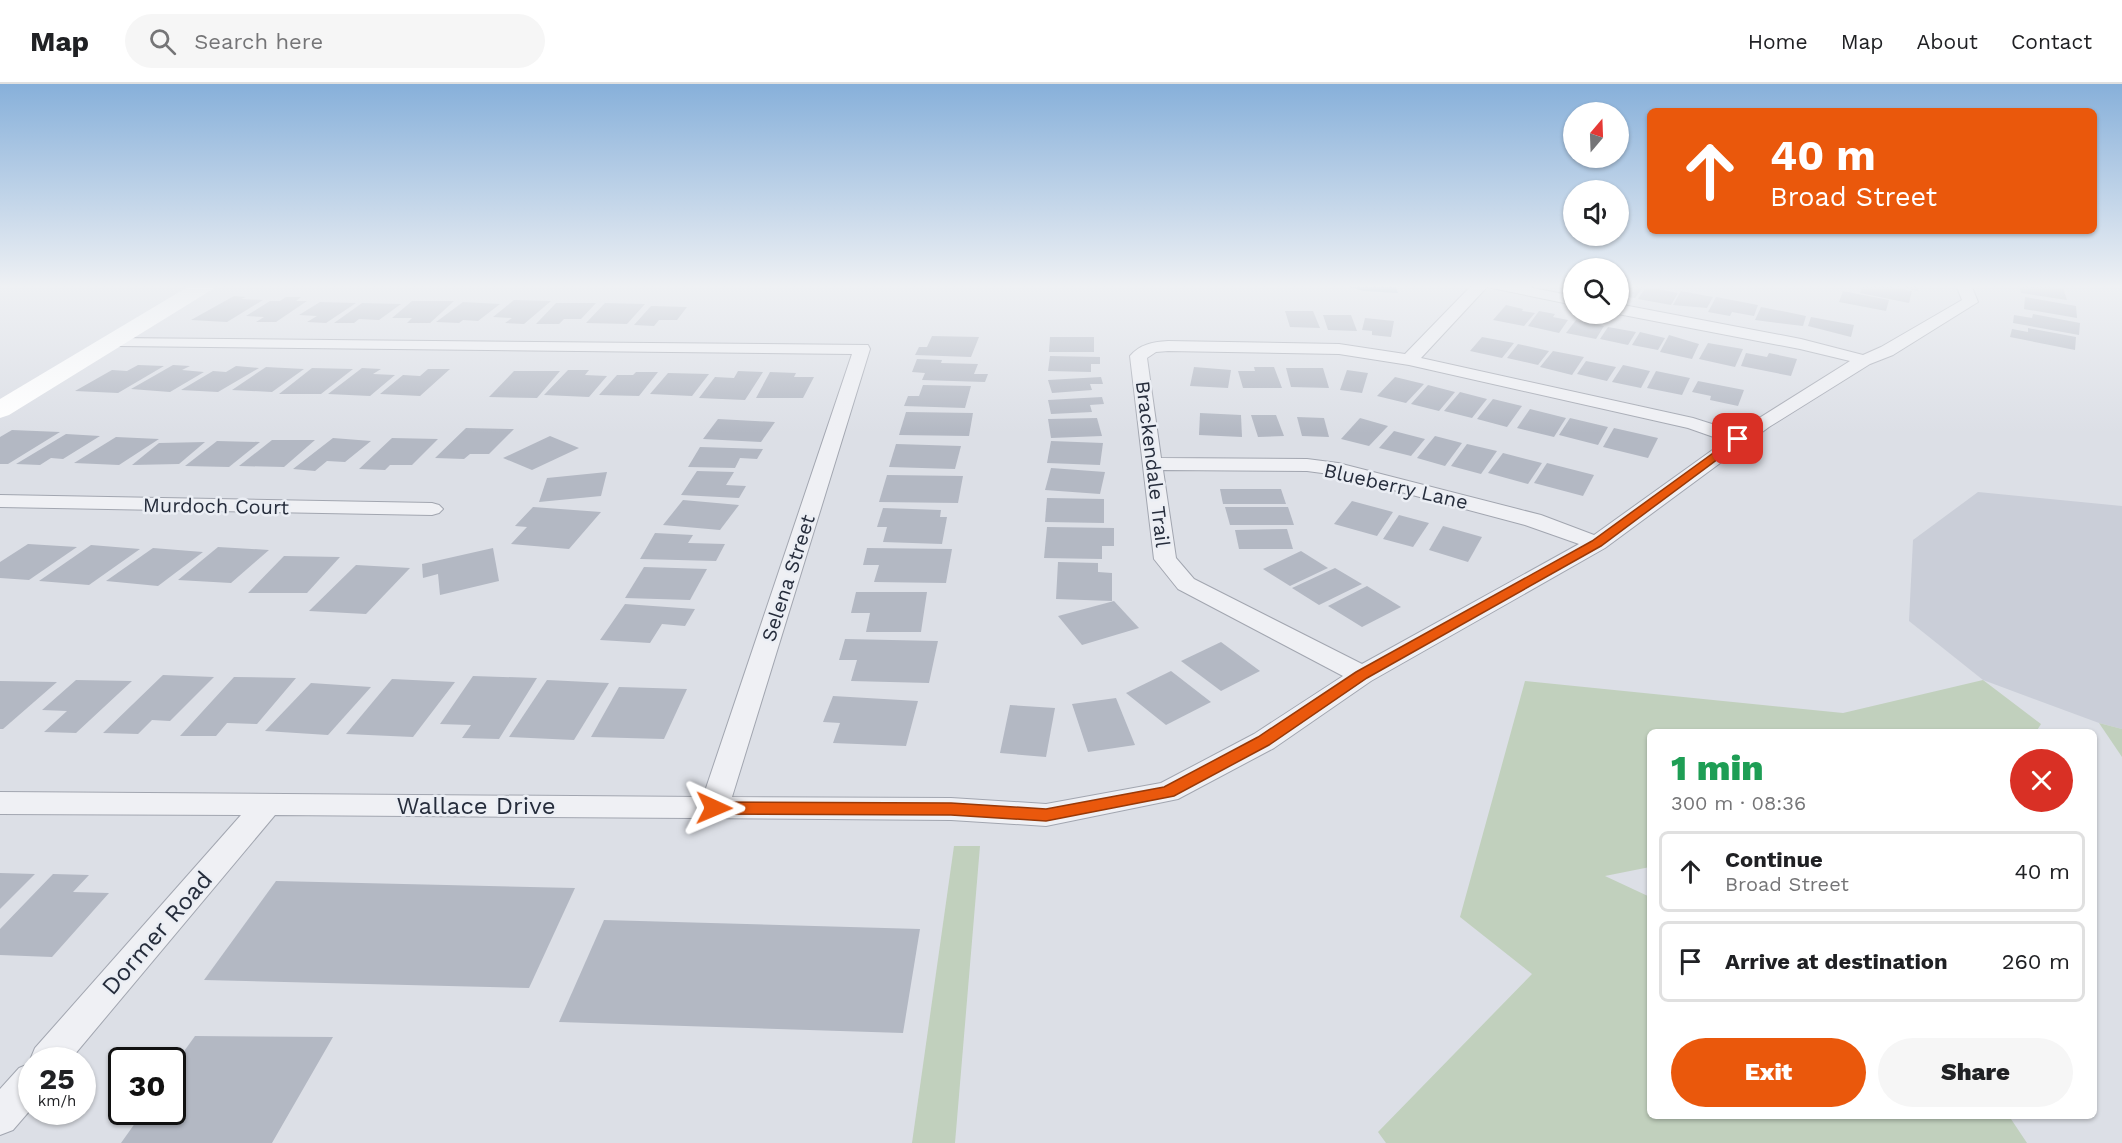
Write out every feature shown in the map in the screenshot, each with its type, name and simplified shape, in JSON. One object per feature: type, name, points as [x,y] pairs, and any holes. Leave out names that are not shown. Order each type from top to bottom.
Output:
[{"type":"street","points":[[0,410],[127,334]]},
{"type":"street","points":[[1409,360],[1434,334]]},
{"type":"street","points":[[1751,334],[1864,360]]},
{"type":"street","name":"Wallace Drive","points":[[0,803],[951,809],[1046,815],[1168,792],[1263,741],[1362,675],[1597,543],[1738,439],[1864,360],[1887,351],[1915,334]]},
{"type":"street","name":"Selena Street","points":[[117,341],[862,349],[714,808]]},
{"type":"street","name":"Brackendale Trail","points":[[1362,675],[1186,584],[1165,559],[1138,356],[1152,347],[1168,346],[1339,349],[1409,360],[1693,424],[1738,439]]},
{"type":"street","name":"Blueberry Lane","points":[[1153,464],[1307,465],[1338,469],[1533,520],[1597,543]]},
{"type":"street","name":"Murdoch Court","points":[[0,501],[432,509]]},
{"type":"street","name":"Dormer Road","points":[[59,1047],[267,805]]},
{"type":"street","points":[[0,1117],[18,1096]]},
{"type":"shaded area","points":[[1978,492],[2122,506],[2122,729],[2099,723],[1983,680],[1909,621],[1913,540]]},
{"type":"green space","points":[[1983,680],[2041,724],[2038,729],[1647,729],[1647,868],[1605,876],[1647,896],[1647,1119],[2011,1119],[2027,1143],[1386,1143],[1378,1132],[1532,974],[1460,917],[1525,681],[1843,713]]},
{"type":"green space","points":[[2099,723],[2122,729],[2122,757]]},
{"type":"green space","points":[[954,846],[980,846],[955,1143],[912,1143]]},
{"type":"building","points":[[1372,334],[1391,334],[1391,337]]},
{"type":"building","points":[[1573,334],[1599,334],[1596,339]]},
{"type":"building","points":[[1603,334],[1635,334],[1628,345],[1600,339]]},
{"type":"building","points":[[1639,334],[1665,338],[1658,350],[1632,345]]},
{"type":"building","points":[[2011,334],[2062,334],[2076,337],[2075,350],[2010,337]]},
{"type":"building","points":[[1669,335],[1699,344],[1692,359],[1660,352]]},
{"type":"building","points":[[932,336],[979,337],[971,357],[915,355],[919,347],[927,347]]},
{"type":"building","points":[[1050,337],[1094,337],[1094,352],[1049,352]]},
{"type":"building","points":[[1482,337],[1514,343],[1502,358],[1470,351]]},
{"type":"building","points":[[1708,343],[1743,349],[1735,367],[1699,359]]},
{"type":"building","points":[[1518,344],[1549,351],[1538,365],[1507,358]]},
{"type":"building","points":[[1553,351],[1584,357],[1572,375],[1540,367]]},
{"type":"building","points":[[1746,353],[1767,357],[1769,353],[1797,359],[1791,376],[1741,366]]},
{"type":"building","points":[[1050,356],[1100,357],[1100,364],[1091,364],[1091,372],[1048,371]]},
{"type":"building","points":[[917,359],[942,360],[941,363],[978,364],[974,374],[988,374],[985,382],[922,380],[925,373],[912,372]]},
{"type":"building","points":[[1586,361],[1616,367],[1607,381],[1577,374]]},
{"type":"building","points":[[138,365],[164,366],[118,393],[75,391],[112,370],[127,371]]},
{"type":"building","points":[[173,365],[190,366],[182,370],[204,372],[170,392],[131,389]]},
{"type":"building","points":[[1623,365],[1650,371],[1641,388],[1612,382]]},
{"type":"building","points":[[236,366],[259,368],[218,392],[181,390],[213,371],[226,372]]},
{"type":"building","points":[[266,367],[304,369],[272,392],[232,390]]},
{"type":"building","points":[[1194,367],[1231,370],[1228,388],[1190,386]]},
{"type":"building","points":[[1254,367],[1274,367],[1282,388],[1243,388],[1238,371],[1255,371]]},
{"type":"building","points":[[312,368],[353,369],[321,394],[279,394]]},
{"type":"building","points":[[362,368],[381,369],[373,374],[395,375],[370,396],[328,394]]},
{"type":"building","points":[[1286,368],[1323,368],[1329,388],[1291,387]]},
{"type":"building","points":[[428,369],[450,369],[420,396],[380,394],[403,375],[420,376]]},
{"type":"building","points":[[568,370],[589,370],[585,375],[607,376],[589,397],[544,395]]},
{"type":"building","points":[[1347,370],[1368,373],[1362,393],[1340,390]]},
{"type":"building","points":[[514,371],[560,371],[537,398],[489,397]]},
{"type":"building","points":[[738,371],[763,372],[745,400],[699,398],[715,377],[734,378]]},
{"type":"building","points":[[1656,371],[1690,378],[1682,395],[1647,388]]},
{"type":"building","points":[[636,372],[658,372],[639,396],[599,395],[617,375],[633,375]]},
{"type":"building","points":[[770,372],[796,373],[794,377],[814,377],[803,398],[756,398]]},
{"type":"building","points":[[668,373],[709,374],[692,396],[650,394]]},
{"type":"building","points":[[1101,377],[1103,384],[1090,384],[1092,390],[1052,393],[1048,380]]},
{"type":"building","points":[[1395,377],[1424,384],[1406,403],[1377,396]]},
{"type":"building","points":[[1698,381],[1744,390],[1738,406],[1710,400],[1711,396],[1692,392]]},
{"type":"building","points":[[923,385],[971,386],[965,408],[904,406],[908,396],[919,396]]},
{"type":"building","points":[[1428,385],[1455,392],[1439,411],[1411,404]]},
{"type":"building","points":[[1460,392],[1487,399],[1472,418],[1444,411]]},
{"type":"building","points":[[1102,397],[1104,404],[1090,405],[1092,412],[1051,414],[1048,400]]},
{"type":"building","points":[[1493,399],[1522,406],[1507,427],[1477,419]]},
{"type":"building","points":[[1530,409],[1566,418],[1554,437],[1517,428]]},
{"type":"building","points":[[906,412],[973,413],[969,436],[899,435]]},
{"type":"building","points":[[1200,413],[1241,415],[1242,437],[1199,435]]},
{"type":"building","points":[[1251,415],[1276,415],[1284,436],[1258,437]]},
{"type":"building","points":[[1297,417],[1324,418],[1329,437],[1302,436]]},
{"type":"building","points":[[1097,418],[1102,436],[1051,438],[1048,419]]},
{"type":"building","points":[[1360,418],[1388,426],[1369,446],[1341,439]]},
{"type":"building","points":[[1570,418],[1608,427],[1598,445],[1559,435]]},
{"type":"building","points":[[718,419],[775,422],[761,442],[703,439]]},
{"type":"building","points":[[466,428],[514,429],[489,454],[470,454],[464,459],[435,458]]},
{"type":"building","points":[[1614,428],[1658,438],[1648,458],[1603,447]]},
{"type":"building","points":[[12,430],[60,432],[8,464],[0,464],[0,437]]},
{"type":"building","points":[[1394,431],[1425,439],[1411,456],[1379,448]]},
{"type":"building","points":[[66,434],[100,436],[63,459],[51,458],[40,465],[16,464]]},
{"type":"building","points":[[550,436],[579,448],[532,470],[503,458]]},
{"type":"building","points":[[1435,436],[1462,443],[1445,466],[1417,458]]},
{"type":"building","points":[[116,437],[159,439],[119,465],[74,463]]},
{"type":"building","points":[[333,438],[371,441],[345,462],[327,461],[315,471],[293,469]]},
{"type":"building","points":[[392,438],[438,439],[412,465],[390,465],[385,470],[359,469]]},
{"type":"building","points":[[272,440],[315,440],[284,467],[239,466]]},
{"type":"building","points":[[217,441],[260,442],[229,467],[185,466]]},
{"type":"building","points":[[1051,441],[1103,443],[1100,465],[1047,463]]},
{"type":"building","points":[[205,442],[179,464],[132,465],[159,443]]},
{"type":"building","points":[[896,444],[961,446],[955,469],[889,467]]},
{"type":"building","points":[[1467,444],[1497,451],[1481,474],[1451,466]]},
{"type":"building","points":[[700,447],[763,449],[757,459],[740,458],[735,468],[688,467]]},
{"type":"building","points":[[1503,453],[1542,463],[1528,484],[1488,473]]},
{"type":"building","points":[[1547,463],[1594,475],[1583,496],[1534,483]]},
{"type":"building","points":[[1051,468],[1105,472],[1100,494],[1045,490]]},
{"type":"building","points":[[697,471],[734,472],[726,485],[746,486],[739,498],[681,495]]},
{"type":"building","points":[[607,472],[601,496],[539,502],[547,478]]},
{"type":"building","points":[[887,475],[963,476],[958,503],[879,502]]},
{"type":"building","points":[[1220,489],[1281,489],[1286,504],[1223,504]]},
{"type":"building","points":[[1047,498],[1104,499],[1104,523],[1045,522]]},
{"type":"building","points":[[683,500],[739,505],[720,530],[663,525]]},
{"type":"building","points":[[1352,501],[1393,512],[1377,536],[1334,524]]},
{"type":"building","points":[[533,507],[601,512],[569,549],[511,544],[527,527],[515,526]]},
{"type":"building","points":[[1225,507],[1288,507],[1294,525],[1230,525]]},
{"type":"building","points":[[883,508],[941,510],[940,517],[947,517],[942,544],[883,542],[887,527],[877,527]]},
{"type":"building","points":[[1399,515],[1429,523],[1413,547],[1383,539]]},
{"type":"building","points":[[1443,526],[1482,537],[1468,562],[1429,550]]},
{"type":"building","points":[[1047,527],[1114,528],[1114,546],[1102,546],[1102,559],[1044,558]]},
{"type":"building","points":[[1287,529],[1293,549],[1239,549],[1235,530]]},
{"type":"building","points":[[655,533],[693,535],[688,543],[725,544],[716,561],[640,559]]},
{"type":"building","points":[[28,544],[77,547],[29,580],[0,578],[0,562]]},
{"type":"building","points":[[91,545],[140,549],[89,585],[39,581]]},
{"type":"building","points":[[218,547],[269,550],[231,583],[178,580]]},
{"type":"building","points":[[153,548],[203,552],[158,586],[106,581]]},
{"type":"building","points":[[493,548],[499,581],[440,595],[438,574],[423,578],[422,564]]},
{"type":"building","points":[[867,548],[952,549],[946,583],[874,582],[879,565],[863,565]]},
{"type":"building","points":[[1301,551],[1328,568],[1290,586],[1263,569]]},
{"type":"building","points":[[284,556],[340,557],[307,593],[248,593]]},
{"type":"building","points":[[1058,562],[1098,563],[1098,572],[1112,573],[1112,601],[1056,599]]},
{"type":"building","points":[[356,565],[410,568],[366,614],[309,611]]},
{"type":"building","points":[[644,567],[707,569],[690,600],[625,598]]},
{"type":"building","points":[[1335,568],[1362,584],[1319,605],[1292,588]]},
{"type":"building","points":[[1367,586],[1401,607],[1362,627],[1328,606]]},
{"type":"building","points":[[856,592],[927,592],[921,632],[866,632],[870,613],[851,613]]},
{"type":"building","points":[[1114,601],[1139,628],[1082,645],[1058,616]]},
{"type":"building","points":[[625,604],[695,609],[685,626],[662,624],[650,643],[600,640]]},
{"type":"building","points":[[845,639],[938,641],[929,683],[851,681],[857,660],[839,660]]},
{"type":"building","points":[[1221,642],[1260,671],[1221,691],[1181,661]]},
{"type":"building","points":[[1171,671],[1211,702],[1166,725],[1126,693]]},
{"type":"building","points":[[163,675],[214,677],[170,721],[152,720],[138,734],[103,733]]},
{"type":"building","points":[[473,676],[537,678],[499,739],[462,738],[471,725],[440,724]]},
{"type":"building","points":[[234,677],[296,678],[257,724],[227,723],[216,736],[180,736]]},
{"type":"building","points":[[392,679],[455,682],[413,737],[346,734]]},
{"type":"building","points":[[76,680],[132,681],[76,733],[44,732],[67,711],[42,710]]},
{"type":"building","points":[[547,680],[609,683],[574,740],[509,737]]},
{"type":"building","points":[[0,681],[57,682],[3,729],[0,729]]},
{"type":"building","points":[[311,683],[371,687],[328,735],[265,731]]},
{"type":"building","points":[[619,687],[687,689],[664,739],[591,737]]},
{"type":"building","points":[[833,696],[918,701],[906,746],[833,743],[840,723],[823,722]]},
{"type":"building","points":[[1116,698],[1135,745],[1088,752],[1072,704]]},
{"type":"building","points":[[1010,705],[1055,708],[1046,757],[1000,753]]},
{"type":"building","points":[[0,873],[35,874],[0,909]]},
{"type":"building","points":[[53,874],[89,875],[73,892],[109,893],[52,957],[0,955],[0,929]]},
{"type":"building","points":[[276,881],[575,888],[529,988],[204,980]]},
{"type":"building","points":[[604,920],[920,929],[903,1033],[559,1022]]},
{"type":"building","points":[[195,1036],[333,1037],[272,1143],[121,1143],[134,1125],[186,1125],[186,1049]]},
{"type":"route","points":[[714,808],[951,809],[1046,815],[1168,792],[1263,741],[1362,675],[1597,543],[1738,439]]}]
